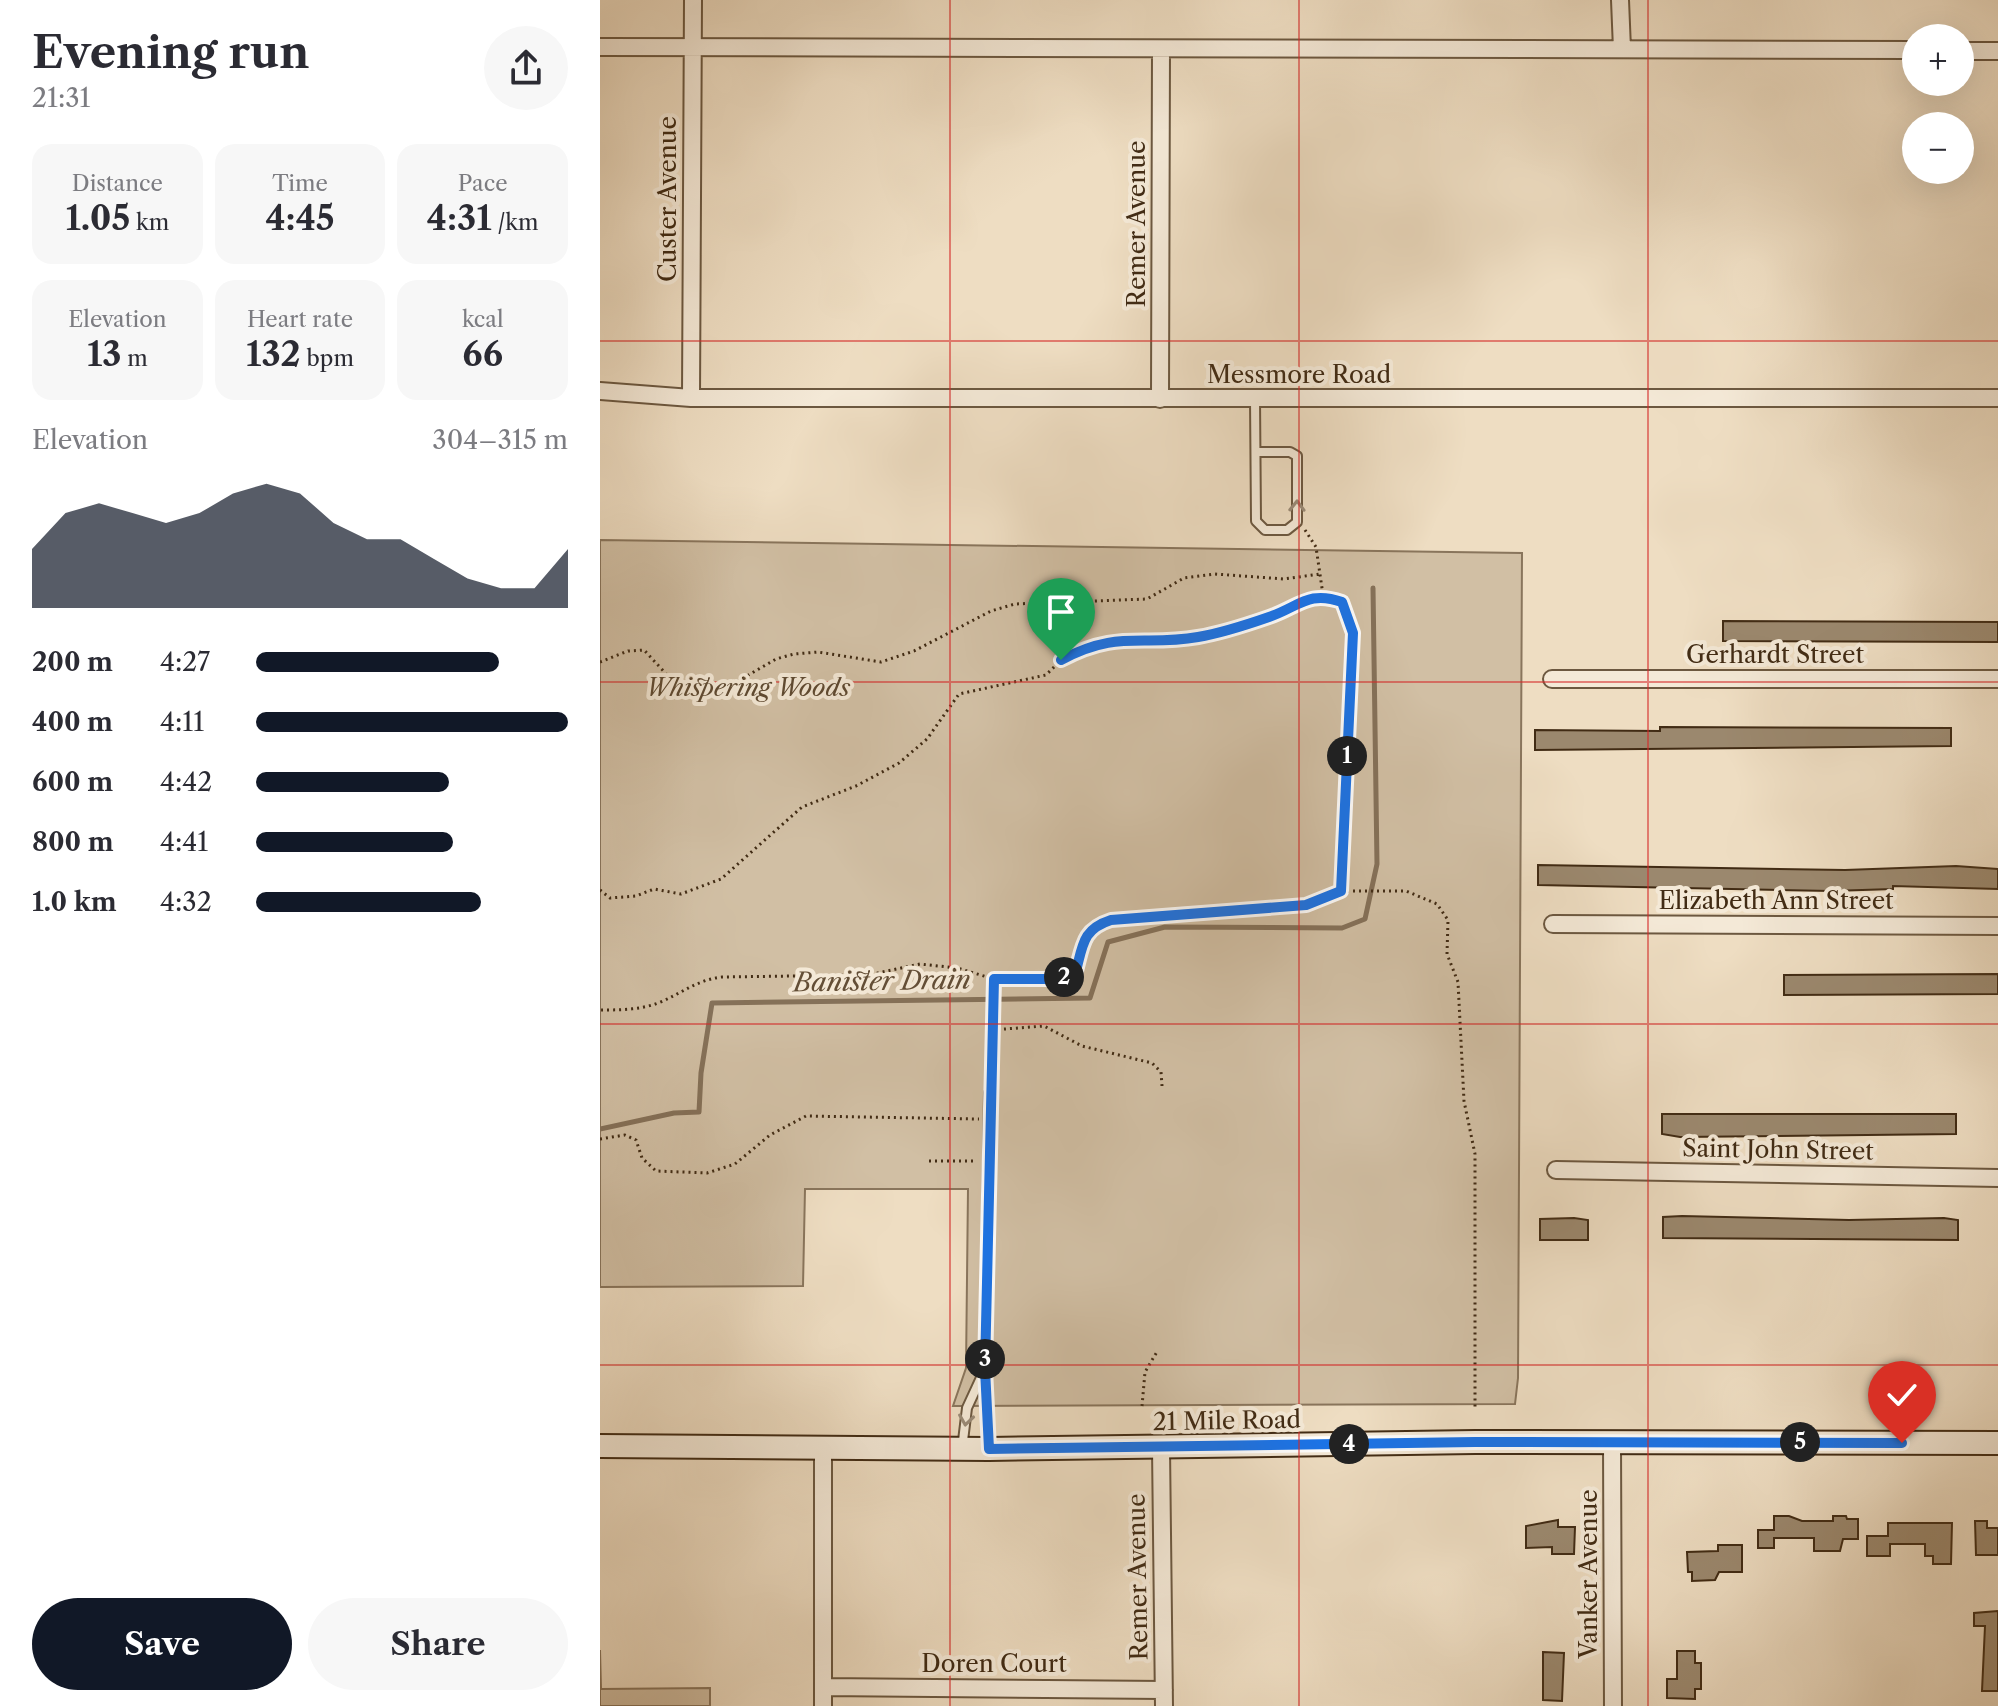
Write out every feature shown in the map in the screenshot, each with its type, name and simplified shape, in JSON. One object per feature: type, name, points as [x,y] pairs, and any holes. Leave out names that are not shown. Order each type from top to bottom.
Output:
[{"type":"street","name":"Custer Avenue","points":[[691,398],[693,0]]},
{"type":"street","points":[[1620,0],[1622,49]]},
{"type":"street","points":[[600,47],[1902,50]]},
{"type":"street","name":"Remer Avenue","points":[[1160,399],[1161,49]]},
{"type":"street","points":[[1974,51],[1998,51]]},
{"type":"street","name":"Messmore Road","points":[[600,391],[691,398],[1998,398]]},
{"type":"street","name":"Gerhardt Street","points":[[1552,679],[1998,679]]},
{"type":"street","name":"Elizabeth Ann Street","points":[[1553,924],[1998,926]]},
{"type":"street","name":"Saint John Street","points":[[1556,1170],[1998,1178]]},
{"type":"street","name":"21 Mile Road","points":[[600,1446],[989,1449],[1612,1441],[1998,1443]]},
{"type":"street","name":"Vanker Avenue","points":[[1612,1441],[1613,1706]]},
{"type":"street","points":[[823,1448],[823,1706]]},
{"type":"street","name":"Remer Avenue","points":[[1161,1448],[1164,1698]]},
{"type":"street","name":"Doren Court","points":[[823,1687],[1164,1698]]},
{"type":"lane","points":[[1255,399],[1256,521],[1259,527],[1287,530],[1297,522],[1297,456],[1290,452],[1256,452]]},
{"type":"lane","points":[[989,1093],[985,1369],[989,1449]]},
{"type":"lane","points":[[962,1449],[967,1408],[985,1369]]},
{"type":"path","points":[[1297,522],[1316,547],[1323,595]]},
{"type":"path","points":[[600,662],[628,651],[644,650],[669,677],[704,690],[721,691],[776,659],[794,654],[818,652],[881,662],[914,651],[991,611],[1015,604],[1147,599],[1184,578],[1215,574],[1284,579],[1320,574]]},
{"type":"path","points":[[600,890],[610,898],[636,896],[654,889],[681,894],[721,879],[802,807],[856,786],[899,763],[927,739],[959,694],[1046,675],[1061,660],[1083,648],[1115,639],[1196,638],[1276,615],[1300,601],[1323,595],[1342,602],[1353,633],[1341,891]]},
{"type":"path","points":[[600,1010],[657,1004],[702,979],[722,977],[868,975],[920,964],[957,968],[994,979],[1065,977],[1076,971],[1085,935],[1094,926],[1111,920],[1306,905],[1341,891],[1406,891],[1437,904],[1448,920],[1447,954],[1458,982],[1464,1101],[1475,1154],[1475,1407]]},
{"type":"path","points":[[989,1093],[994,979]]},
{"type":"path","points":[[992,1030],[1044,1026],[1082,1046],[1152,1063],[1161,1072],[1162,1086]]},
{"type":"path","points":[[600,1139],[625,1135],[636,1140],[642,1158],[656,1171],[707,1173],[735,1164],[770,1135],[806,1116],[989,1120]]},
{"type":"path","points":[[929,1161],[988,1161]]},
{"type":"path","points":[[1142,1406],[1145,1372],[1158,1350]]},
{"type":"green space","name":"Whispering Woods","points":[[600,540],[1522,553],[1518,1378],[1515,1404],[953,1406],[966,1368],[968,1189],[805,1189],[803,1286],[600,1287]]},
{"type":"green space","points":[[600,1650],[601,1689],[710,1688],[710,1706],[600,1706]]},
{"type":"building","points":[[1723,621],[1998,622],[1998,642],[1723,641]]},
{"type":"building","points":[[1660,727],[1951,728],[1951,746],[1535,750],[1535,730],[1660,731]]},
{"type":"building","points":[[1538,865],[1845,870],[1956,866],[1998,869],[1998,889],[1893,886],[1893,889],[1831,891],[1538,885]]},
{"type":"building","points":[[1998,974],[1998,994],[1784,995],[1784,975]]},
{"type":"building","points":[[1662,1114],[1956,1114],[1956,1134],[1680,1137],[1662,1134]]},
{"type":"building","points":[[1663,1217],[1849,1220],[1944,1218],[1958,1220],[1958,1240],[1663,1238]]},
{"type":"building","points":[[1540,1219],[1588,1220],[1588,1240],[1540,1240]]},
{"type":"building","points":[[1774,1516],[1789,1516],[1802,1521],[1833,1521],[1833,1516],[1858,1519],[1858,1539],[1843,1539],[1840,1551],[1814,1551],[1814,1538],[1774,1538],[1774,1548],[1758,1548],[1758,1530],[1774,1530]]},
{"type":"building","points":[[1558,1520],[1558,1527],[1575,1527],[1574,1554],[1552,1554],[1552,1547],[1526,1548],[1526,1526]]},
{"type":"building","points":[[1975,1521],[1987,1521],[1987,1528],[1998,1528],[1998,1555],[1976,1555]]},
{"type":"building","points":[[1888,1523],[1952,1523],[1951,1564],[1933,1564],[1933,1556],[1925,1556],[1925,1544],[1890,1544],[1890,1556],[1867,1556],[1867,1536],[1888,1536]]},
{"type":"building","points":[[1718,1545],[1742,1545],[1742,1572],[1719,1572],[1715,1580],[1692,1581],[1692,1572],[1688,1572],[1687,1552],[1718,1551]]},
{"type":"building","points":[[1998,1611],[1998,1691],[1982,1691],[1985,1626],[1974,1626],[1974,1613]]},
{"type":"building","points":[[1677,1651],[1695,1651],[1695,1663],[1701,1663],[1701,1689],[1695,1689],[1695,1699],[1667,1698],[1667,1679],[1677,1679]]},
{"type":"building","points":[[1543,1652],[1564,1653],[1562,1701],[1543,1700]]},
{"type":"waterway","name":"Banister Drain","points":[[600,1129],[674,1113],[699,1112],[701,1073],[712,1003],[1090,998],[1108,942],[1165,927],[1342,928],[1365,919],[1377,864],[1373,588]]},
{"type":"route","points":[[1061,660],[1083,648],[1115,639],[1196,638],[1237,628],[1276,615],[1300,601],[1323,595],[1342,602],[1353,633],[1341,891],[1306,905],[1111,920],[1094,926],[1085,935],[1076,971],[1065,977],[994,979],[985,1369],[989,1449],[1612,1441],[1902,1443]]}]
